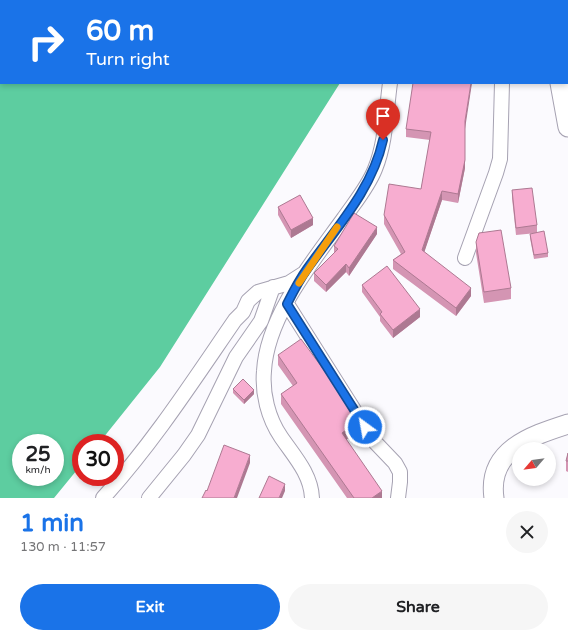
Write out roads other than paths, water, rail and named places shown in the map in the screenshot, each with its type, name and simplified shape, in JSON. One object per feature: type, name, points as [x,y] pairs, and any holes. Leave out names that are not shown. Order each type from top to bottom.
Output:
[{"type":"street","points":[[312,498],[308,479],[280,436],[265,398],[264,372],[268,343],[271,331],[306,271],[357,199],[375,170],[383,140],[390,84]]},
{"type":"street","points":[[465,258],[500,159],[502,84]]},
{"type":"street","points":[[560,84],[568,127]]},
{"type":"street","points":[[103,498],[158,431],[235,320],[243,312],[248,301],[258,292],[289,283],[306,271]]},
{"type":"street","points":[[149,498],[184,455],[198,435],[236,357],[261,321],[273,287]]},
{"type":"street","points":[[287,304],[373,440],[395,463],[400,472],[398,498]]},
{"type":"street","points":[[494,498],[492,488],[495,470],[505,454],[545,432],[568,424]]}]
